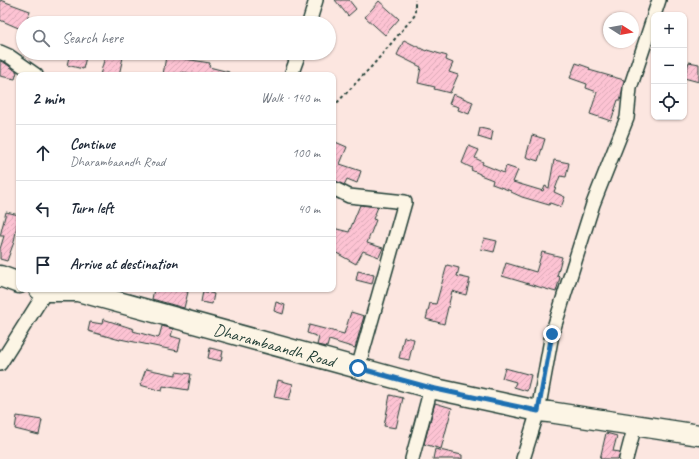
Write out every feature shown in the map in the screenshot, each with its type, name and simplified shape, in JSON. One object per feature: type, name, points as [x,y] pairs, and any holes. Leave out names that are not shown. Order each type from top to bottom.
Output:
[{"type":"main road","points":[[0,276],[16,282]]},
{"type":"main road","name":"Dharambaandh Road","points":[[85,292],[431,388],[538,411],[699,435]]},
{"type":"street","points":[[311,16],[316,0]]},
{"type":"street","points":[[655,12],[659,0]]},
{"type":"street","points":[[523,459],[538,411],[552,334],[593,204],[627,118],[630,88],[651,24]]},
{"type":"street","points":[[0,52],[9,56],[32,72]]},
{"type":"street","points":[[293,72],[297,60]]},
{"type":"street","points":[[336,190],[349,196],[405,202],[358,368]]},
{"type":"street","points":[[0,364],[41,292]]},
{"type":"street","points":[[412,459],[431,388]]},
{"type":"street","points":[[626,459],[635,425]]},
{"type":"path","points":[[336,104],[373,65],[415,15],[415,0]]},
{"type":"building","points":[[0,0],[30,11],[28,16],[16,16],[16,27],[0,20]]},
{"type":"building","points":[[335,0],[349,0],[356,9],[348,16]]},
{"type":"building","points":[[379,1],[399,19],[385,35],[365,17]]},
{"type":"building","points":[[404,40],[426,51],[427,50],[447,56],[446,60],[453,63],[449,72],[458,75],[450,93],[434,89],[435,87],[418,83],[421,67],[397,55]]},
{"type":"building","points":[[68,60],[85,60],[83,69],[67,65]]},
{"type":"building","points":[[104,60],[122,60],[120,72],[101,72]]},
{"type":"building","points":[[165,60],[191,60],[210,63],[209,67],[229,72],[182,72],[163,72]]},
{"type":"building","points":[[0,61],[17,72],[15,79],[0,76]]},
{"type":"building","points":[[689,62],[699,64],[699,82],[687,79],[687,68]]},
{"type":"building","points":[[576,63],[590,68],[589,70],[624,80],[621,98],[618,100],[611,121],[590,114],[597,92],[586,88],[587,84],[570,78]]},
{"type":"building","points":[[453,94],[473,102],[469,114],[458,110],[459,107],[449,104]]},
{"type":"building","points":[[480,128],[493,131],[491,141],[478,137]]},
{"type":"building","points":[[532,135],[545,139],[538,161],[526,157]]},
{"type":"building","points":[[336,142],[347,147],[340,164],[361,171],[357,183],[347,179],[344,185],[336,181]]},
{"type":"building","points":[[469,146],[479,150],[475,158],[483,162],[482,164],[504,173],[506,166],[518,170],[513,182],[543,191],[545,186],[549,188],[554,160],[569,163],[566,177],[560,176],[554,192],[565,197],[561,207],[522,197],[492,184],[493,180],[480,175],[471,170],[472,168],[462,163]]},
{"type":"building","points":[[360,205],[378,207],[373,219],[376,220],[367,243],[383,248],[379,257],[363,251],[356,264],[336,253],[336,229],[349,232]]},
{"type":"building","points":[[6,212],[16,214],[16,231],[14,242],[7,261],[0,259],[0,249],[4,236],[0,236]]},
{"type":"building","points":[[484,238],[497,241],[494,252],[481,249]]},
{"type":"building","points":[[542,252],[562,257],[557,276],[560,277],[556,292],[502,276],[506,263],[536,272]]},
{"type":"building","points":[[447,265],[459,268],[457,276],[470,279],[466,295],[452,291],[444,324],[426,319],[430,303],[436,304]]},
{"type":"building","points":[[358,271],[374,275],[372,284],[356,280]]},
{"type":"building","points":[[153,292],[188,292],[184,308],[152,299]]},
{"type":"building","points":[[203,292],[214,294],[212,304],[201,302]]},
{"type":"building","points":[[276,302],[285,305],[283,314],[274,311]]},
{"type":"building","points":[[351,312],[364,316],[355,348],[329,340],[327,347],[317,345],[319,337],[307,333],[309,325],[344,334]]},
{"type":"building","points":[[103,319],[134,329],[133,331],[158,338],[162,326],[173,329],[171,336],[181,339],[178,351],[120,340],[88,331],[90,322],[102,324]]},
{"type":"building","points":[[404,337],[414,339],[409,360],[399,358]]},
{"type":"building","points":[[210,348],[223,351],[221,361],[208,358]]},
{"type":"building","points":[[505,368],[531,375],[527,391],[514,387],[516,382],[502,378]]},
{"type":"building","points":[[146,369],[176,375],[176,372],[191,374],[188,390],[163,386],[162,391],[140,385]]},
{"type":"building","points":[[278,380],[293,384],[289,400],[274,397]]},
{"type":"building","points":[[390,395],[403,398],[396,428],[384,426]]},
{"type":"building","points":[[435,403],[452,408],[441,449],[424,444]]},
{"type":"building","points":[[17,416],[42,420],[39,435],[15,429]]},
{"type":"building","points":[[606,433],[617,436],[613,451],[620,452],[618,459],[600,459]]},
{"type":"building","points":[[435,449],[462,455],[462,459],[433,459]]},
{"type":"route","points":[[358,368],[431,388],[538,411],[552,334]]}]
